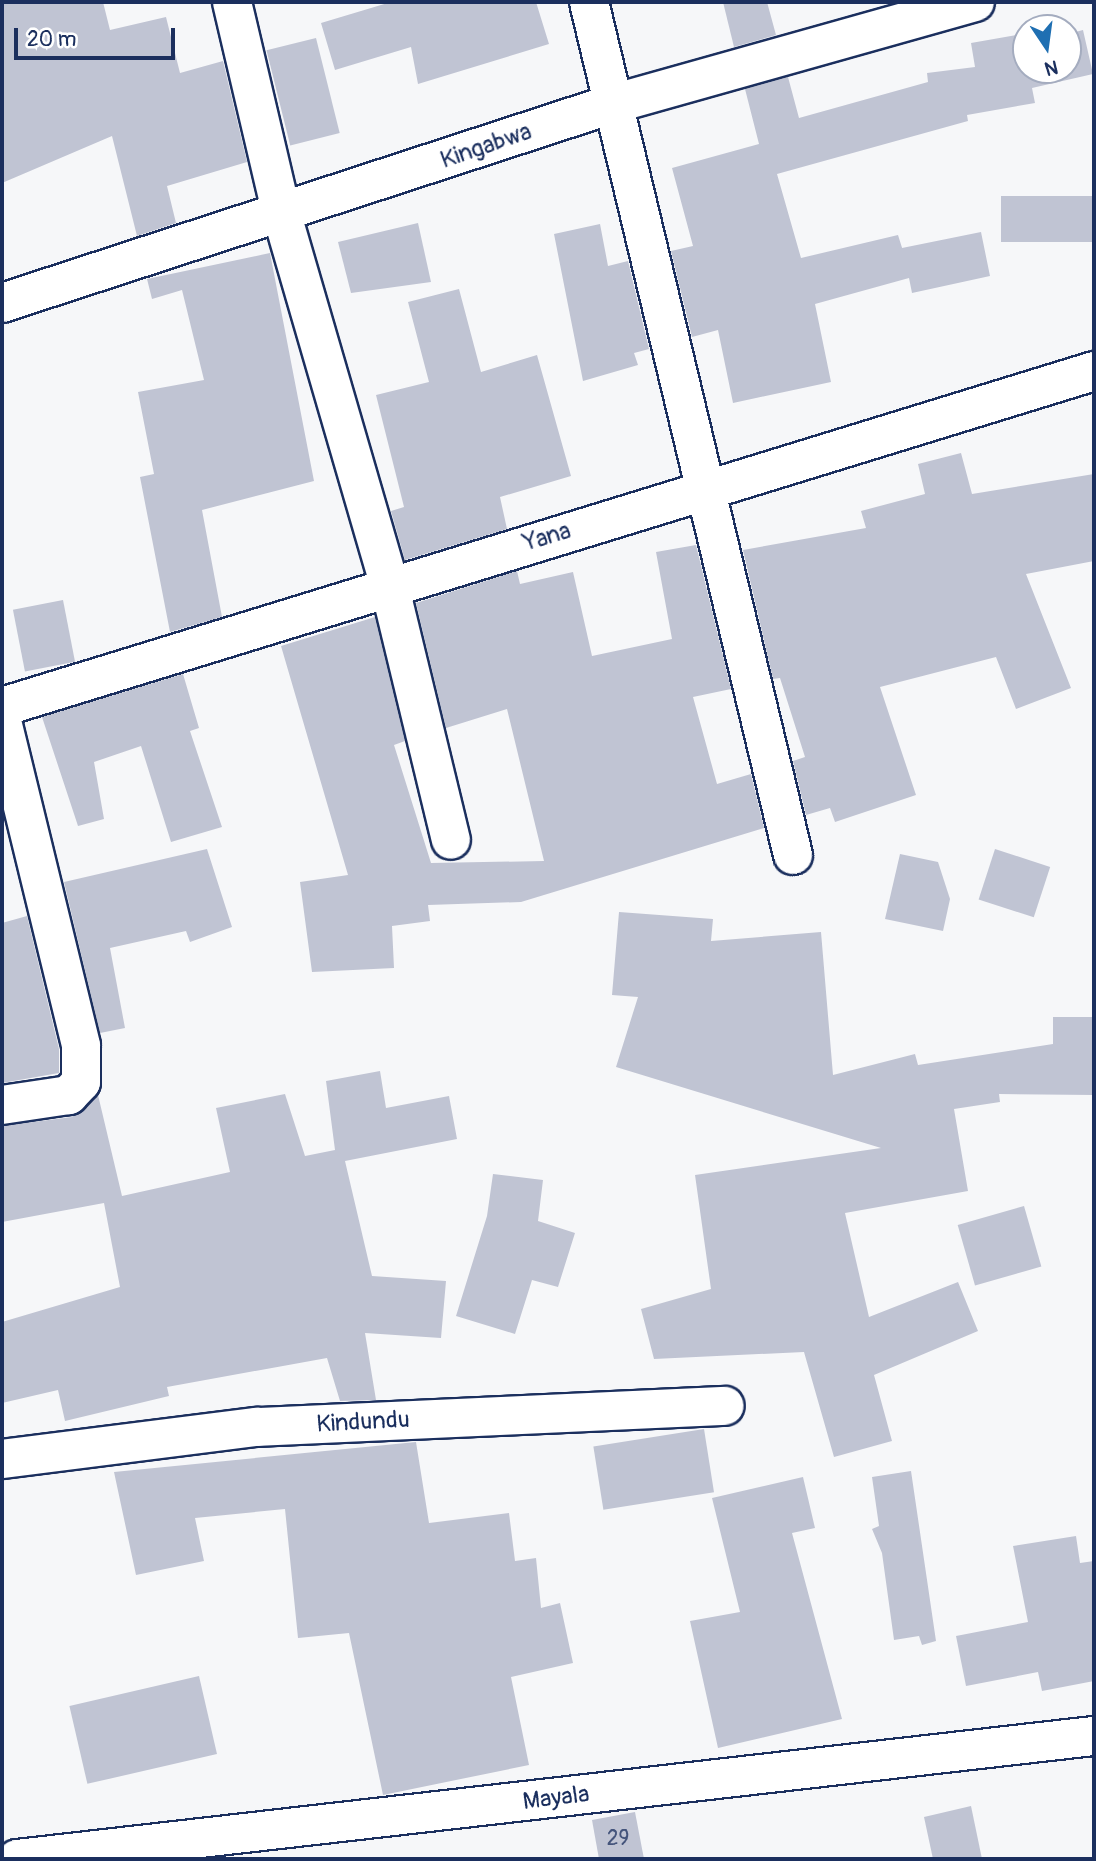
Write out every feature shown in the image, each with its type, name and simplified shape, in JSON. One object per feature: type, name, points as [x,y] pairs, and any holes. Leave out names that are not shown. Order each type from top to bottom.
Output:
[{"type":"street","points":[[232,2],[282,215],[388,584],[451,840]]},
{"type":"street","points":[[589,2],[609,105],[708,489],[793,855]]},
{"type":"street","name":"Kingabwa","points":[[2,303],[282,215],[609,105],[964,3]]},
{"type":"street","name":"Yana","points":[[2,707],[388,584],[1094,371]]},
{"type":"street","points":[[2,721],[81,1046],[81,1082],[69,1095],[2,1105]]},
{"type":"street","name":"Kindundu","points":[[2,1459],[257,1427],[726,1406]]},
{"type":"street","name":"Mayala","points":[[17,1859],[1094,1736]]},
{"type":"building","points":[[2,2],[103,2],[110,30],[166,17],[180,73],[223,61],[247,162],[167,186],[176,223],[137,236],[112,136],[2,183]]},
{"type":"building","points":[[391,2],[536,2],[549,44],[418,84],[411,47],[335,70],[321,23]]},
{"type":"building","points":[[723,2],[767,2],[776,35],[734,47]]},
{"type":"building","points":[[1083,30],[1093,74],[1082,77]]},
{"type":"building","points":[[1012,36],[1012,84],[1049,84],[1032,88],[1035,103],[967,115],[968,121],[777,174],[801,258],[898,235],[902,248],[981,232],[990,276],[912,293],[909,278],[815,304],[831,382],[733,403],[718,330],[692,337],[671,251],[693,246],[672,168],[759,144],[745,89],[788,77],[799,118],[928,82],[927,73],[975,67],[971,43]]},
{"type":"building","points":[[316,38],[340,133],[290,145],[267,50]]},
{"type":"building","points":[[1001,196],[1094,196],[1094,242],[1001,242]]},
{"type":"building","points":[[418,223],[431,282],[351,293],[338,242]]},
{"type":"building","points":[[600,224],[608,266],[628,261],[649,349],[634,353],[638,365],[583,381],[554,234]]},
{"type":"building","points":[[270,253],[314,481],[202,510],[222,617],[170,632],[140,477],[154,474],[138,392],[204,380],[182,290],[152,299],[147,279]]},
{"type":"building","points":[[459,289],[481,372],[537,355],[571,476],[500,497],[507,529],[405,560],[391,511],[404,507],[376,395],[429,382],[408,302]]},
{"type":"building","points":[[961,453],[972,494],[1094,474],[1094,561],[1026,574],[1071,688],[1016,709],[996,657],[880,687],[916,795],[835,822],[830,808],[806,815],[793,761],[805,757],[780,678],[773,679],[743,550],[866,528],[861,511],[925,494],[918,464]]},
{"type":"building","points":[[696,545],[731,689],[693,697],[717,784],[751,774],[764,828],[521,902],[428,905],[430,921],[392,926],[394,968],[312,972],[300,882],[348,875],[281,646],[375,617],[405,741],[394,745],[431,863],[544,861],[507,709],[446,728],[416,603],[517,571],[520,584],[573,572],[592,656],[672,639],[656,552]]},
{"type":"building","points":[[63,600],[75,662],[25,672],[13,610]]},
{"type":"building","points":[[183,674],[199,728],[190,731],[222,827],[171,842],[141,746],[94,762],[104,819],[78,826],[42,717]]},
{"type":"building","points":[[207,849],[232,927],[190,942],[186,931],[110,948],[125,1028],[100,1033],[64,882]]},
{"type":"building","points":[[995,849],[1050,867],[1034,917],[979,899]]},
{"type":"building","points":[[900,854],[938,862],[950,899],[943,931],[885,919]]},
{"type":"building","points":[[619,912],[713,919],[711,941],[821,932],[833,1075],[915,1054],[918,1065],[1053,1044],[1053,1017],[1094,1017],[1094,1095],[999,1094],[1000,1102],[954,1109],[968,1191],[845,1213],[869,1317],[958,1282],[978,1331],[874,1375],[892,1441],[834,1457],[804,1352],[654,1359],[641,1309],[711,1289],[695,1175],[881,1148],[616,1067],[638,997],[612,995]]},
{"type":"building","points":[[27,916],[59,1049],[59,1073],[2,1083],[2,923]]},
{"type":"building","points":[[380,1071],[386,1108],[449,1096],[457,1139],[345,1161],[372,1276],[446,1281],[441,1338],[365,1333],[376,1400],[340,1401],[327,1358],[167,1387],[169,1396],[65,1421],[58,1390],[2,1403],[2,1322],[120,1287],[104,1203],[2,1222],[2,1126],[72,1117],[98,1095],[122,1196],[230,1172],[216,1108],[285,1094],[305,1156],[335,1150],[326,1081]]},
{"type":"building","points":[[493,1174],[543,1180],[538,1221],[575,1233],[558,1287],[532,1280],[515,1334],[456,1316],[487,1216]]},
{"type":"building","points":[[1024,1206],[1041,1267],[975,1286],[958,1225]]},
{"type":"building","points":[[704,1429],[714,1492],[603,1510],[593,1447]]},
{"type":"building","points":[[416,1442],[429,1523],[509,1513],[515,1561],[536,1558],[541,1608],[560,1603],[573,1663],[511,1677],[529,1765],[383,1795],[349,1633],[298,1638],[285,1509],[195,1518],[204,1561],[136,1575],[114,1472]]},
{"type":"building","points":[[911,1471],[936,1641],[922,1645],[919,1636],[894,1640],[882,1553],[872,1529],[879,1526],[872,1477]]},
{"type":"building","points":[[803,1477],[815,1528],[792,1533],[842,1719],[718,1748],[690,1621],[740,1612],[712,1498]]},
{"type":"building","points":[[1076,1536],[1080,1563],[1094,1561],[1094,1681],[1042,1691],[1038,1672],[966,1686],[956,1636],[1028,1622],[1013,1546]]},
{"type":"building","points":[[199,1676],[217,1754],[87,1784],[69,1706]]},
{"type":"building","points":[[971,1806],[982,1859],[933,1859],[924,1817]]},
{"type":"building","points":[[635,1812],[644,1859],[599,1859],[592,1820]]}]
